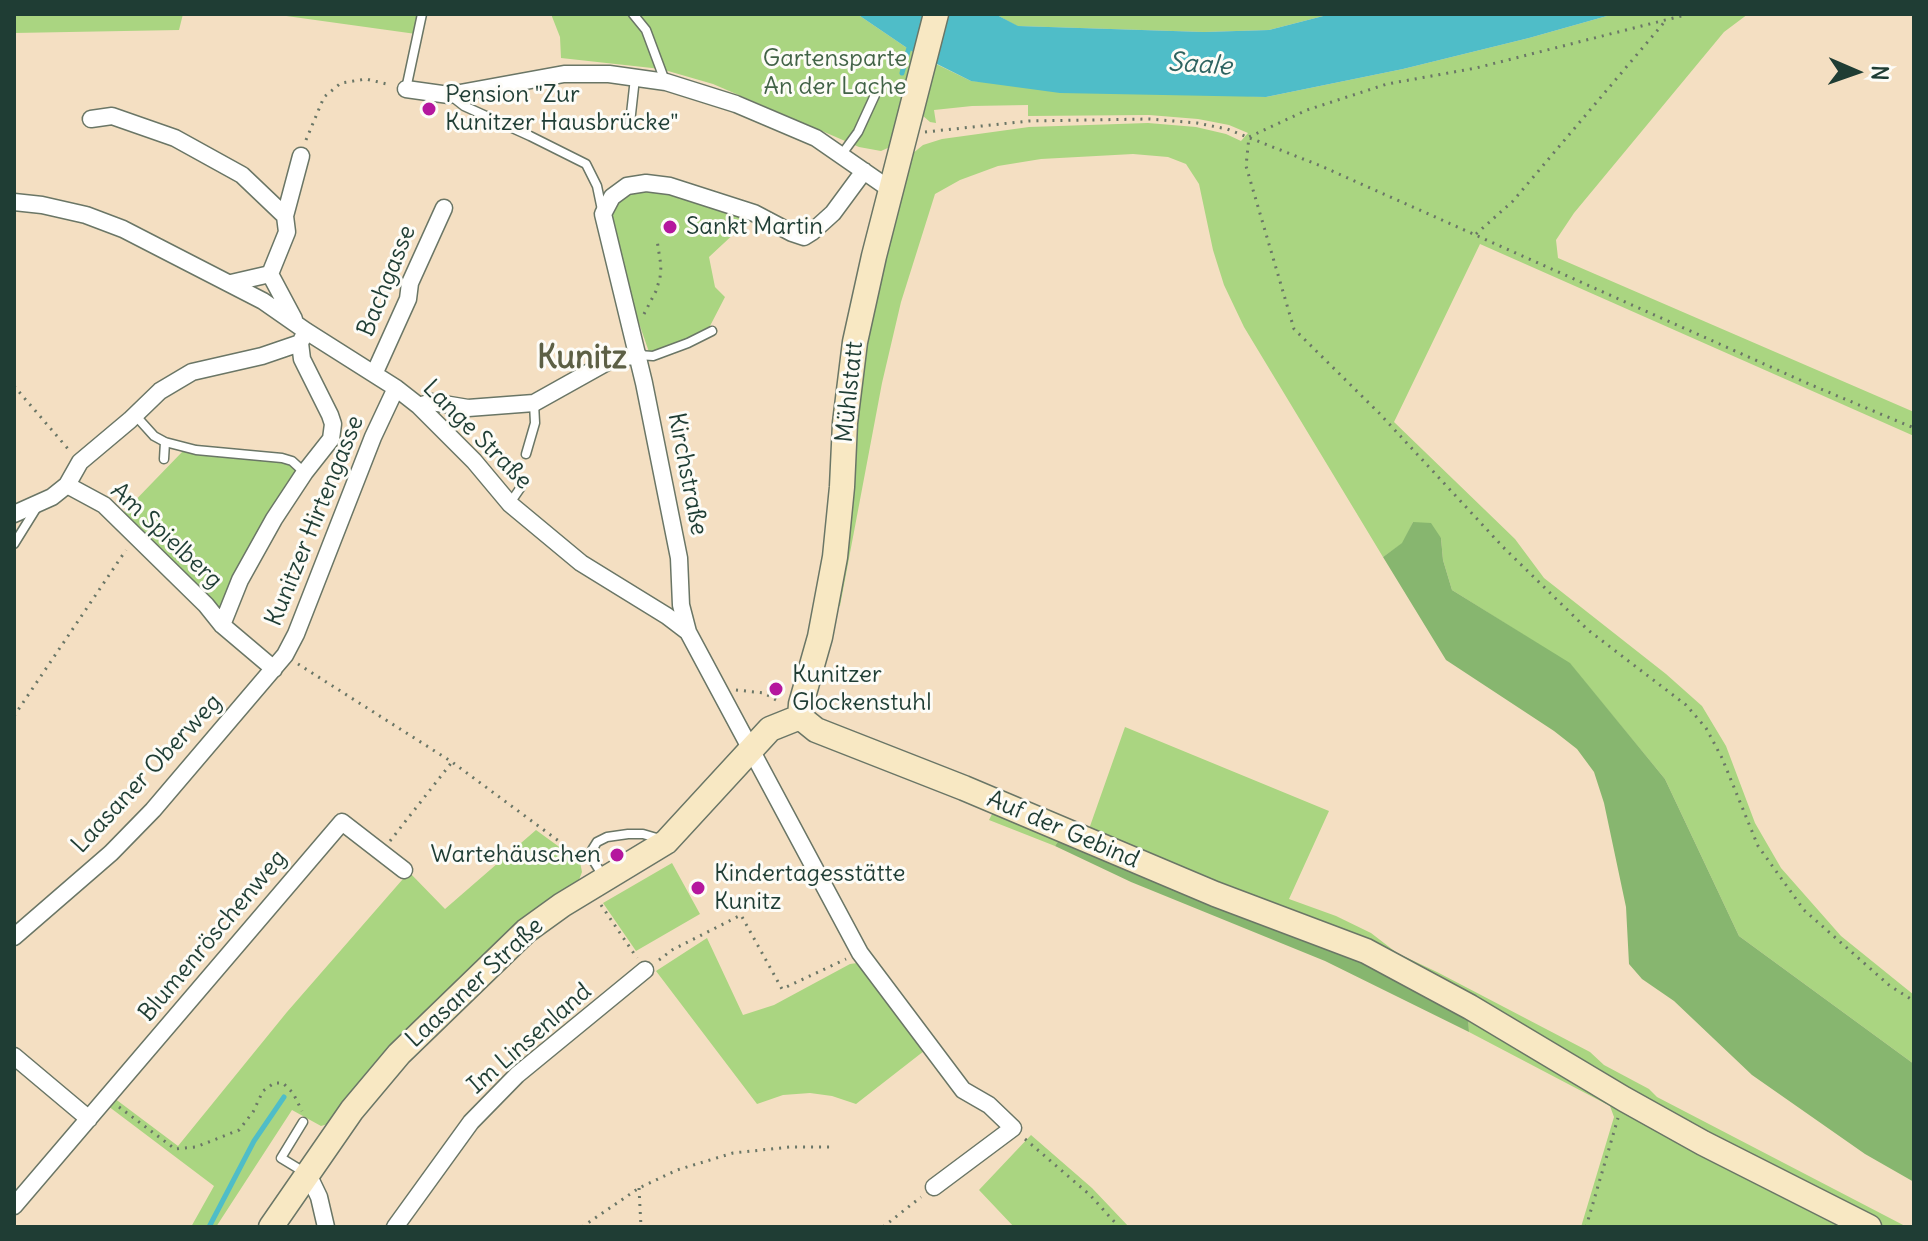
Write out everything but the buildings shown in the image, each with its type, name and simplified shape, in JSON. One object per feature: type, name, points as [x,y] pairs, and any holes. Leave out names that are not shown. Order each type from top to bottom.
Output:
[{"type":"street","name":"Mühlstatt","points":[[800,717],[820,637],[835,557],[845,423],[855,342],[936,14]]},
{"type":"street","points":[[406,89],[449,95],[564,74],[635,77],[666,82],[793,127],[842,154],[891,190]]},
{"type":"street","points":[[91,119],[112,116],[175,138],[242,175],[285,216]]},
{"type":"street","points":[[231,283],[270,274],[287,232],[285,216],[301,156]]},
{"type":"street","points":[[603,214],[612,197],[627,186],[646,183],[670,186],[754,213],[804,237],[833,213],[864,171]]},
{"type":"street","name":"Lange Straße","points":[[14,202],[86,215],[123,229],[231,283],[300,332],[375,372],[419,406],[474,461],[510,504],[581,563],[688,632],[860,953],[963,1090],[989,1105],[1013,1128]]},
{"type":"street","name":"Bachgasse","points":[[375,372],[444,208]]},
{"type":"street","name":"Kirchstraße","points":[[603,214],[638,355],[679,558],[681,605],[688,632]]},
{"type":"street","name":"Am Spielberg","points":[[222,625],[240,580],[274,519],[305,472],[328,445],[333,424],[302,359],[300,332],[270,274]]},
{"type":"street","points":[[14,514],[67,485],[80,462],[160,391],[192,372],[262,356],[300,332]]},
{"type":"street","points":[[419,406],[432,402],[468,408],[534,403],[611,360],[638,355]]},
{"type":"street","name":"Kunitzer Hirtengasse","points":[[274,669],[296,634],[373,437],[396,388]]},
{"type":"street","name":"Am Spielberg","points":[[67,485],[104,505],[195,594],[222,625],[274,669]]},
{"type":"street","name":"Laasaner Oberweg","points":[[14,937],[111,853],[153,810],[274,669]]},
{"type":"street","points":[[752,748],[770,729],[800,717]]},
{"type":"street","name":"Auf der Gebind","points":[[800,717],[816,730],[964,788],[1215,894],[1366,951],[1470,1007],[1624,1099],[1754,1171],[1869,1227]]},
{"type":"street","name":"Laasaner Straße","points":[[271,1227],[352,1110],[399,1054],[526,931],[599,881],[666,842],[752,748]]},
{"type":"street","name":"Blumenröschenweg","points":[[14,1206],[342,822],[404,870]]},
{"type":"street","name":"Im Linsenland","points":[[395,1227],[471,1122],[517,1075],[645,970]]},
{"type":"street","points":[[14,1056],[89,1119]]},
{"type":"street","points":[[934,1187],[1013,1128]]},
{"type":"street","points":[[308,1174],[319,1197],[326,1227]]},
{"type":"lane","points":[[406,89],[422,14]]},
{"type":"lane","points":[[633,14],[646,30],[666,82]]},
{"type":"lane","points":[[630,123],[635,77]]},
{"type":"lane","points":[[449,95],[464,106],[586,164],[597,186],[603,214]]},
{"type":"lane","points":[[842,154],[858,132],[875,95]]},
{"type":"lane","points":[[638,355],[653,356],[712,331]]},
{"type":"lane","points":[[526,454],[535,423],[534,403]]},
{"type":"lane","points":[[135,415],[154,436],[165,442],[196,450],[282,458],[299,465],[305,472]]},
{"type":"lane","points":[[164,459],[165,442]]},
{"type":"lane","points":[[510,504],[521,487]]},
{"type":"lane","points":[[14,544],[39,503]]},
{"type":"lane","points":[[599,881],[592,850],[597,842],[607,837],[643,834],[666,842]]},
{"type":"lane","points":[[303,1122],[281,1158],[308,1174]]},
{"type":"path","points":[[1249,137],[1307,110],[1387,84],[1476,68],[1689,14]]},
{"type":"path","points":[[1476,234],[1513,201],[1667,19]]},
{"type":"path","points":[[301,156],[324,97],[341,83],[366,79],[406,89]]},
{"type":"path","points":[[904,135],[1029,121],[1149,119],[1227,129],[1321,166],[1914,428]]},
{"type":"path","points":[[1249,137],[1246,166],[1294,329],[1379,413],[1503,547],[1588,630],[1686,705],[1706,728],[1722,758],[1758,846],[1804,910],[1890,986],[1914,1001]]},
{"type":"path","points":[[630,328],[643,315],[656,291],[661,266],[657,240]]},
{"type":"path","points":[[14,386],[80,462]]},
{"type":"path","points":[[14,716],[135,536]]},
{"type":"path","points":[[285,655],[452,762],[579,856],[599,881],[645,970],[672,950],[741,915],[782,989],[860,953]]},
{"type":"path","points":[[720,689],[764,693],[778,701]]},
{"type":"path","points":[[382,852],[452,762]]},
{"type":"path","points":[[106,1098],[175,1149],[196,1147],[239,1130],[253,1112],[263,1091],[274,1083],[283,1083],[293,1093],[300,1104],[303,1122]]},
{"type":"path","points":[[1586,1227],[1624,1099]]},
{"type":"path","points":[[1013,1128],[1090,1195],[1119,1227]]},
{"type":"path","points":[[582,1227],[639,1188],[677,1170],[733,1153],[790,1147],[834,1147]]},
{"type":"path","points":[[883,1227],[934,1187]]},
{"type":"path","points":[[639,1188],[641,1227]]},
{"type":"green space","points":[[14,14],[183,14],[179,30],[14,33]]},
{"type":"green space","points":[[272,14],[422,14],[416,34]]},
{"type":"green space","name":"Gartensparte An der Lache","points":[[551,14],[857,14],[913,52],[890,147],[881,151],[859,147],[713,84],[661,69],[561,58],[560,37]]},
{"type":"green space","points":[[995,14],[1331,14],[1269,30],[1204,32],[1017,26]]},
{"type":"green space","points":[[1614,14],[1748,14],[1724,32],[1574,213],[1556,240],[1558,258],[1914,412],[1914,436],[1480,244],[1394,422],[1515,539],[1544,578],[1702,706],[1726,746],[1755,823],[1781,868],[1841,936],[1914,995],[1914,1064],[1739,936],[1665,779],[1570,664],[1452,590],[1443,560],[1441,538],[1413,522],[1403,543],[1383,557],[1244,327],[1224,285],[1199,184],[1186,164],[1168,157],[1133,154],[1041,159],[998,166],[960,180],[935,194],[901,302],[882,383],[840,606],[834,605],[865,341],[907,158],[923,145],[942,139],[1029,127],[1148,123],[1196,127],[1241,141],[1248,133],[1229,125],[1198,119],[1149,115],[1028,116],[1028,105],[934,110],[936,123],[930,122],[922,115],[934,63],[971,81],[1266,97],[1403,69]]},
{"type":"green space","points":[[645,189],[678,193],[752,217],[709,257],[715,287],[725,297],[710,326],[685,340],[649,352],[616,257],[610,216],[619,196]]},
{"type":"green space","points":[[183,451],[285,463],[296,468],[297,472],[222,619],[178,565],[124,512]]},
{"type":"green space","points":[[1413,522],[1431,523],[1441,538],[1443,560],[1452,590],[1570,663],[1665,779],[1739,936],[1914,1064],[1914,1182],[1865,1154],[1752,1075],[1674,1001],[1642,979],[1629,964],[1626,907],[1604,803],[1594,772],[1577,749],[1554,731],[1446,660],[1383,557],[1402,543]]},
{"type":"green space","points":[[1125,727],[1329,811],[1289,899],[1371,933],[1397,953],[1590,1052],[1604,1065],[1649,1089],[1657,1097],[1907,1227],[1581,1227],[1614,1117],[1610,1106],[1469,1032],[1468,1015],[1083,846]]},
{"type":"green space","points":[[995,808],[1061,837],[1055,846],[989,820]]},
{"type":"green space","points":[[536,830],[580,862],[582,872],[577,885],[328,1124],[321,1126],[292,1110],[216,1227],[191,1227],[214,1186],[108,1106],[114,1098],[178,1146],[287,1012],[409,872],[445,909]]},
{"type":"green space","points":[[1061,837],[1325,942],[1468,1015],[1469,1032],[1325,961],[1131,882],[1055,846]]},
{"type":"green space","points":[[672,863],[700,914],[636,951],[603,903]]},
{"type":"green space","points":[[707,938],[743,1015],[774,1005],[857,963],[866,967],[924,1051],[856,1104],[810,1093],[783,1095],[757,1104],[656,971]]},
{"type":"green space","points":[[1031,1135],[1092,1188],[1129,1227],[1014,1227],[979,1190]]},
{"type":"water","name":"Saale","points":[[857,14],[995,14],[1018,26],[1204,32],[1269,30],[1331,14],[1614,14],[1403,69],[1266,97],[1060,93],[971,81],[913,52]]},
{"type":"waterway","points":[[902,73],[910,44]]},
{"type":"waterway","points":[[209,1227],[254,1141],[284,1097]]},
{"type":"place","name":"Pension \"Zur Kunitzer Hausbrücke\"","points":[[429,109]]},
{"type":"place","name":"Sankt Martin","points":[[670,227]]},
{"type":"place","name":"Kunitzer Glockenstuhl","points":[[776,689]]},
{"type":"place","name":"Wartehäuschen","points":[[617,855]]},
{"type":"place","name":"Kindertagesstätte Kunitz","points":[[698,888]]},
{"type":"district","name":"Kunitz","points":[[582,359]]}]
